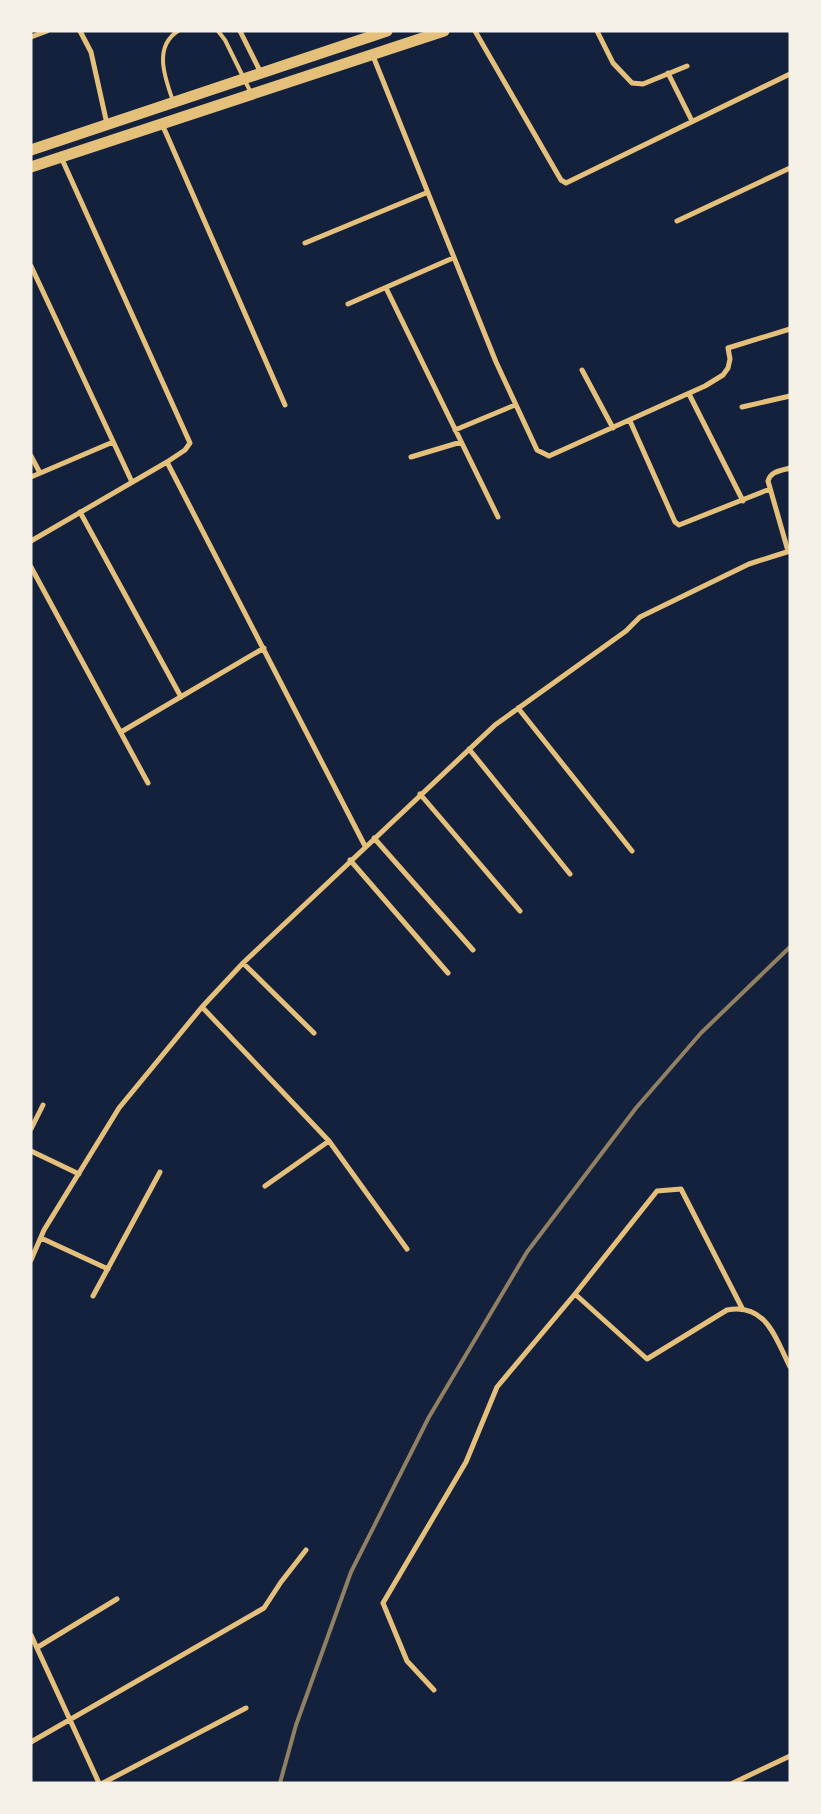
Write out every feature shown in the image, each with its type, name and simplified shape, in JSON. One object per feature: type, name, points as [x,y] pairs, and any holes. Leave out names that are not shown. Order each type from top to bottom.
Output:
[{"type":"main road","points":[[31,150],[387,31]]},
{"type":"main road","points":[[31,167],[373,56],[444,31]]},
{"type":"street","points":[[31,37],[48,31]]},
{"type":"street","points":[[80,31],[91,52],[107,125]]},
{"type":"street","points":[[240,31],[261,74]]},
{"type":"street","points":[[475,31],[561,180],[566,183],[790,74]]},
{"type":"street","points":[[597,31],[613,64],[632,83],[643,84],[687,66]]},
{"type":"street","points":[[373,56],[453,258],[515,405],[537,450],[549,456],[689,394],[723,375],[730,359],[728,348],[790,329]]},
{"type":"street","points":[[668,73],[692,121]]},
{"type":"street","points":[[162,123],[285,405]]},
{"type":"street","points":[[31,541],[167,462],[189,447],[189,438],[61,157]]},
{"type":"street","points":[[677,221],[790,168]]},
{"type":"street","points":[[305,243],[426,192]]},
{"type":"street","points":[[348,304],[453,258]]},
{"type":"street","points":[[31,266],[132,482]]},
{"type":"street","points":[[386,288],[498,517]]},
{"type":"street","points":[[582,370],[612,428]]},
{"type":"street","points":[[689,394],[743,500]]},
{"type":"street","points":[[742,406],[790,396]]},
{"type":"street","points":[[455,430],[515,405]]},
{"type":"street","points":[[630,421],[674,522],[679,524],[770,489]]},
{"type":"street","points":[[31,476],[113,442]]},
{"type":"street","points":[[411,457],[461,442]]},
{"type":"street","points":[[31,456],[40,473]]},
{"type":"street","points":[[167,462],[365,846]]},
{"type":"street","points":[[31,1260],[41,1238],[119,1108],[202,1007],[243,963],[420,794],[495,725],[626,631],[640,617],[749,564],[789,551],[768,481],[770,475],[790,468]]},
{"type":"street","points":[[80,512],[181,697]]},
{"type":"street","points":[[31,567],[148,783]]},
{"type":"street","points":[[121,732],[264,648]]},
{"type":"street","points":[[518,708],[632,851]]},
{"type":"street","points":[[469,749],[570,874]]},
{"type":"street","points":[[420,794],[520,911]]},
{"type":"street","points":[[374,838],[473,950]]},
{"type":"street","points":[[350,860],[448,973]]},
{"type":"street","points":[[243,963],[314,1033]]},
{"type":"street","points":[[202,1007],[329,1141],[407,1249]]},
{"type":"street","points":[[31,1129],[43,1105]]},
{"type":"street","points":[[265,1186],[329,1141]]},
{"type":"street","points":[[31,1151],[79,1174]]},
{"type":"street","points":[[93,1296],[160,1172]]},
{"type":"street","points":[[434,1690],[407,1661],[383,1603],[466,1462],[497,1387],[575,1294],[657,1191],[681,1189],[742,1308]]},
{"type":"street","points":[[41,1238],[108,1268]]},
{"type":"street","points":[[575,1294],[647,1360],[727,1310],[742,1308],[761,1317],[770,1327],[790,1368]]},
{"type":"street","points":[[31,1742],[264,1608],[306,1550]]},
{"type":"street","points":[[38,1647],[117,1599]]},
{"type":"street","points":[[31,1635],[98,1783]]},
{"type":"street","points":[[103,1783],[246,1708]]},
{"type":"street","points":[[733,1783],[790,1756]]},
{"type":"lane","points":[[173,103],[163,68],[163,53],[168,40],[178,31]]},
{"type":"lane","points":[[218,31],[226,40],[251,95]]},
{"type":"railway","points":[[280,1783],[296,1725],[351,1572],[429,1417],[527,1252],[636,1108],[701,1033],[790,947]]}]
